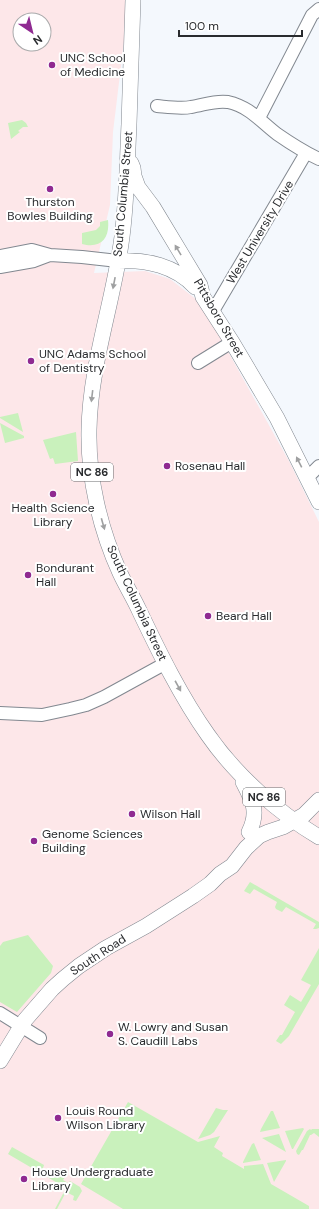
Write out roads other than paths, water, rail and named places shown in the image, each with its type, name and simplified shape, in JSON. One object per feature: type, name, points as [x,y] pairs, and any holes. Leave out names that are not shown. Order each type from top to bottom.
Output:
[{"type":"main road","name":"South Columbia Street","points":[[133,0],[128,158],[123,226],[118,261],[94,377],[89,431],[91,468],[100,513],[115,561],[153,640],[199,723],[237,771],[294,821],[319,837]]},
{"type":"main road","name":"Pittsboro Street","points":[[128,158],[133,168],[138,187],[153,207],[200,285],[203,296],[277,418],[319,502]]},
{"type":"main road","points":[[118,261],[130,260],[172,269],[189,280],[203,296]]},
{"type":"main road","points":[[237,771],[252,799],[254,808],[254,820],[249,832]]},
{"type":"main road","points":[[294,821],[304,815],[319,800]]},
{"type":"main road","name":"South Road","points":[[220,874],[225,861],[249,832],[261,825],[276,821],[294,821]]},
{"type":"main road","name":"South Road","points":[[0,1061],[21,1027],[35,1008],[52,989],[79,966],[106,948],[178,906],[206,886],[232,866],[246,848],[259,836],[294,821]]},
{"type":"street","points":[[259,118],[312,15],[319,9]]},
{"type":"street","points":[[157,106],[190,108],[214,102],[238,105],[259,118],[276,133],[319,160]]},
{"type":"street","name":"West University Drive","points":[[213,311],[306,153]]},
{"type":"street","points":[[0,256],[32,250],[50,255],[118,261]]},
{"type":"street","points":[[0,267],[50,255]]},
{"type":"street","points":[[198,363],[232,342]]},
{"type":"street","points":[[307,478],[319,466]]},
{"type":"street","points":[[0,713],[42,715],[86,705],[104,697],[166,663]]},
{"type":"street","points":[[0,1013],[40,1038]]},
{"type":"place","name":"UNC School of Medicine","points":[[52,65]]},
{"type":"place","name":"Thurston Bowles Building","points":[[50,189]]},
{"type":"place","name":"UNC Adams School of Dentistry","points":[[31,361]]},
{"type":"place","name":"Rosenau Hall","points":[[167,466]]},
{"type":"place","name":"Health Science Library","points":[[53,494]]},
{"type":"place","name":"Bondurant Hall","points":[[28,575]]},
{"type":"place","name":"Beard Hall","points":[[208,616]]},
{"type":"place","name":"Wilson Hall","points":[[132,814]]},
{"type":"place","name":"Genome Sciences Building","points":[[34,841]]},
{"type":"place","name":"W. Lowry and Susan S. Caudill Labs","points":[[110,1034]]},
{"type":"place","name":"Louis Round Wilson Library","points":[[58,1118]]},
{"type":"place","name":"House Undergraduate Library","points":[[24,1179]]}]
